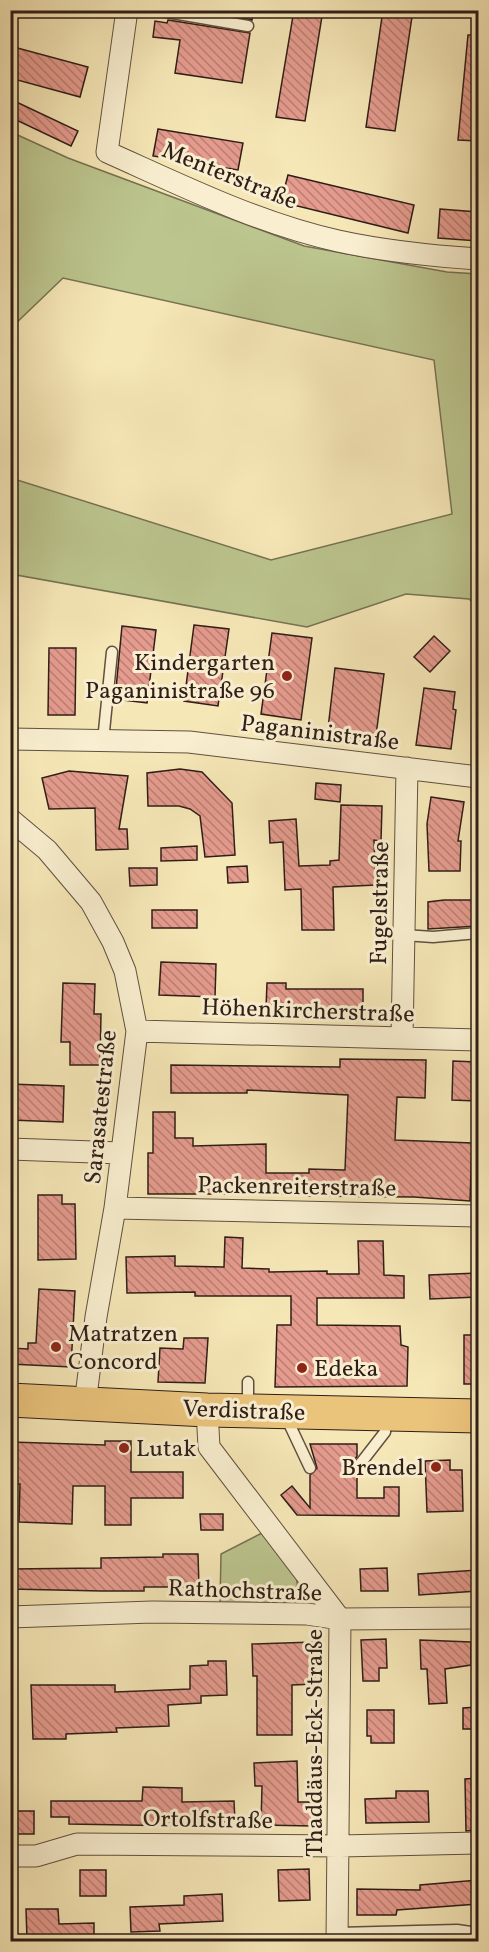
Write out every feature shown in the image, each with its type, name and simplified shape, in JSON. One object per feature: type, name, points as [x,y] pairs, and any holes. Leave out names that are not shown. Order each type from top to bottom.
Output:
[{"type":"main road","name":"Verdistraße","points":[[10,1400],[207,1410],[248,1396],[283,1412],[478,1416]]},
{"type":"street","name":"Menterstraße","points":[[127,10],[107,152],[206,196],[291,228],[338,241],[400,252],[478,259]]},
{"type":"street","name":"Paganinistraße","points":[[10,739],[189,742],[478,777]]},
{"type":"street","name":"Fugelstraße","points":[[402,1038],[407,768]]},
{"type":"street","name":"Sarasatestraße","points":[[10,819],[47,850],[91,902],[114,942],[125,971],[137,1031],[115,1208],[96,1317],[85,1404]]},
{"type":"street","name":"Höhenkircherstraße","points":[[137,1031],[478,1040]]},
{"type":"street","points":[[10,1149],[121,1153]]},
{"type":"street","name":"Packenreiterstraße","points":[[115,1208],[478,1216]]},
{"type":"street","name":"Thaddäus-Eck-Straße","points":[[207,1410],[209,1447],[340,1618],[338,1937]]},
{"type":"street","name":"Rathochstraße","points":[[10,1617],[152,1612],[220,1615],[307,1614],[340,1618],[478,1618]]},
{"type":"street","name":"Ortolfstraße","points":[[10,1856],[36,1856],[77,1844],[340,1846],[478,1843]]},
{"type":"lane","points":[[155,10],[248,26]]},
{"type":"lane","points":[[103,741],[112,652]]},
{"type":"lane","points":[[404,935],[433,937],[478,933]]},
{"type":"lane","points":[[283,1412],[310,1468]]},
{"type":"lane","points":[[357,1468],[385,1432],[386,1414]]},
{"type":"lane","points":[[338,1937],[457,1929],[478,1933]]},
{"type":"green space","points":[[11,132],[68,158],[304,246],[447,272],[478,274],[478,607],[469,599],[406,594],[307,627],[11,574],[11,478],[271,560],[452,514],[434,360],[63,278],[11,328]]},
{"type":"green space","points":[[262,1533],[296,1573],[299,1600],[278,1605],[220,1604],[221,1554]]},
{"type":"building","points":[[202,10],[253,10],[252,20]]},
{"type":"building","points":[[294,10],[323,10],[305,121],[276,117]]},
{"type":"building","points":[[383,10],[413,10],[395,131],[366,127]]},
{"type":"building","points":[[168,20],[250,33],[242,83],[175,73],[180,40],[153,37],[155,21],[167,23]]},
{"type":"building","points":[[468,35],[478,35],[478,141],[458,140]]},
{"type":"building","points":[[10,46],[88,67],[80,97],[10,78]]},
{"type":"building","points":[[10,99],[78,131],[71,146],[10,117]]},
{"type":"building","points":[[158,129],[243,143],[238,170],[153,156]]},
{"type":"building","points":[[288,175],[414,205],[408,233],[281,202]]},
{"type":"building","points":[[440,209],[478,212],[478,241],[438,238]]},
{"type":"building","points":[[194,625],[229,629],[218,706],[184,701]]},
{"type":"building","points":[[122,626],[156,630],[147,703],[115,699]]},
{"type":"building","name":"Kindergarten Paganinistraße 96","points":[[272,633],[312,638],[301,720],[261,714]]},
{"type":"building","points":[[434,636],[450,651],[430,672],[414,657]]},
{"type":"building","points":[[49,648],[76,648],[75,715],[48,715]]},
{"type":"building","points":[[335,668],[384,674],[375,743],[327,737]]},
{"type":"building","points":[[424,688],[455,692],[453,709],[456,710],[451,749],[416,745]]},
{"type":"building","points":[[180,769],[202,772],[232,803],[235,855],[205,857],[200,816],[190,809],[179,806],[148,806],[147,773]]},
{"type":"building","points":[[69,771],[128,776],[119,829],[127,829],[128,849],[96,850],[95,808],[49,809],[42,778]]},
{"type":"building","points":[[316,783],[341,785],[340,802],[315,799]]},
{"type":"building","points":[[431,797],[464,802],[458,841],[461,841],[460,871],[429,871],[427,824]]},
{"type":"building","points":[[341,805],[382,806],[381,841],[374,840],[376,885],[333,887],[334,930],[302,930],[301,889],[285,890],[283,842],[270,843],[269,821],[296,819],[299,866],[330,865],[330,861],[339,860]]},
{"type":"building","points":[[197,846],[197,860],[161,861],[161,848]]},
{"type":"building","points":[[247,866],[248,882],[228,883],[227,867]]},
{"type":"building","points":[[129,868],[157,868],[157,885],[130,886]]},
{"type":"building","points":[[478,900],[478,926],[428,929],[428,902]]},
{"type":"building","points":[[152,910],[197,910],[197,928],[152,928]]},
{"type":"building","points":[[161,962],[216,964],[215,997],[159,995]]},
{"type":"building","points":[[63,983],[95,984],[94,1014],[101,1014],[100,1065],[70,1065],[70,1042],[61,1042]]},
{"type":"building","points":[[267,983],[286,983],[286,989],[363,989],[363,1010],[266,1008]]},
{"type":"building","points":[[340,1059],[426,1060],[425,1098],[397,1097],[395,1140],[472,1143],[470,1201],[414,1197],[308,1196],[308,1194],[148,1194],[148,1153],[153,1153],[153,1112],[175,1112],[175,1138],[193,1138],[193,1146],[266,1144],[266,1173],[309,1173],[309,1169],[345,1170],[348,1095],[247,1090],[247,1093],[171,1093],[171,1065],[340,1067]]},
{"type":"building","points":[[453,1061],[477,1062],[476,1101],[452,1100]]},
{"type":"building","points":[[10,1084],[64,1086],[63,1122],[10,1120]]},
{"type":"building","points":[[38,1195],[62,1195],[62,1204],[75,1204],[76,1259],[38,1260]]},
{"type":"building","points":[[225,1237],[243,1238],[242,1268],[269,1269],[269,1272],[327,1271],[327,1274],[359,1274],[358,1241],[383,1241],[384,1275],[404,1276],[404,1298],[317,1298],[317,1325],[400,1326],[401,1345],[408,1347],[407,1386],[275,1387],[277,1325],[291,1325],[291,1296],[195,1296],[195,1292],[127,1293],[126,1257],[175,1256],[175,1266],[224,1267]]},
{"type":"building","points":[[478,1273],[478,1297],[430,1299],[429,1275]]},
{"type":"building","points":[[39,1289],[75,1291],[71,1367],[10,1364],[10,1348],[28,1349],[28,1343],[36,1343]]},
{"type":"building","points":[[464,1335],[478,1335],[478,1384],[464,1384]]},
{"type":"building","points":[[184,1338],[208,1338],[205,1383],[158,1382],[160,1348],[183,1349]]},
{"type":"building","points":[[105,1441],[131,1441],[131,1472],[183,1472],[183,1498],[131,1498],[131,1525],[105,1525],[105,1486],[73,1486],[72,1524],[19,1522],[20,1484],[10,1484],[11,1442],[105,1445]]},
{"type":"building","points":[[310,1444],[357,1444],[357,1456],[350,1468],[352,1473],[357,1475],[357,1498],[384,1498],[384,1487],[399,1487],[399,1516],[297,1515],[281,1495],[292,1486],[310,1508],[310,1475],[317,1468]]},
{"type":"building","points":[[450,1460],[450,1470],[462,1470],[463,1511],[427,1512],[425,1461]]},
{"type":"building","points":[[200,1514],[223,1514],[223,1530],[201,1530]]},
{"type":"building","points":[[163,1554],[198,1554],[199,1587],[144,1587],[144,1591],[10,1589],[10,1569],[101,1568],[101,1558],[163,1557]]},
{"type":"building","points":[[387,1568],[388,1591],[361,1591],[360,1569]]},
{"type":"building","points":[[478,1570],[478,1591],[419,1595],[418,1574]]},
{"type":"building","points":[[386,1639],[387,1668],[379,1668],[379,1681],[363,1681],[361,1640]]},
{"type":"building","points":[[420,1640],[471,1642],[471,1665],[445,1669],[447,1703],[429,1704],[427,1669],[421,1669]]},
{"type":"building","points":[[314,1642],[315,1684],[292,1685],[292,1735],[257,1735],[257,1676],[253,1676],[252,1644]]},
{"type":"building","points":[[208,1661],[226,1661],[227,1695],[201,1696],[201,1703],[168,1705],[169,1726],[116,1728],[117,1732],[66,1734],[66,1739],[33,1739],[31,1685],[115,1685],[115,1692],[190,1689],[190,1666],[208,1665]]},
{"type":"building","points":[[478,1707],[478,1729],[463,1729],[463,1708]]},
{"type":"building","points":[[367,1710],[394,1710],[394,1743],[371,1743],[371,1736],[367,1736]]},
{"type":"building","points":[[297,1761],[298,1802],[313,1802],[313,1826],[261,1825],[262,1786],[255,1786],[254,1763]]},
{"type":"building","points":[[478,1778],[478,1830],[466,1831],[465,1779]]},
{"type":"building","points":[[143,1787],[182,1788],[182,1802],[234,1801],[235,1822],[182,1823],[182,1826],[69,1824],[69,1817],[51,1817],[51,1801],[142,1801]]},
{"type":"building","points":[[396,1791],[428,1791],[429,1822],[366,1823],[365,1799],[396,1798]]},
{"type":"building","points":[[10,1811],[34,1811],[34,1834],[10,1834]]},
{"type":"building","points":[[309,1869],[310,1900],[279,1901],[278,1870]]},
{"type":"building","points":[[80,1870],[106,1870],[106,1896],[80,1896]]},
{"type":"building","points":[[478,1880],[478,1904],[397,1910],[396,1915],[357,1915],[357,1889],[420,1890],[420,1885]]},
{"type":"building","points":[[222,1894],[223,1921],[159,1924],[160,1931],[131,1932],[130,1907],[184,1905],[184,1896]]},
{"type":"building","points":[[26,1909],[58,1909],[59,1924],[94,1923],[94,1941],[69,1941],[69,1938],[27,1939]]},
{"type":"place","name":"Kindergarten Paganinistraße 96","points":[[287,676]]},
{"type":"place","name":"Matratzen Concord","points":[[56,1347]]},
{"type":"place","name":"Edeka","points":[[302,1368]]},
{"type":"place","name":"Lutak","points":[[124,1448]]},
{"type":"place","name":"Brendel","points":[[436,1467]]}]
